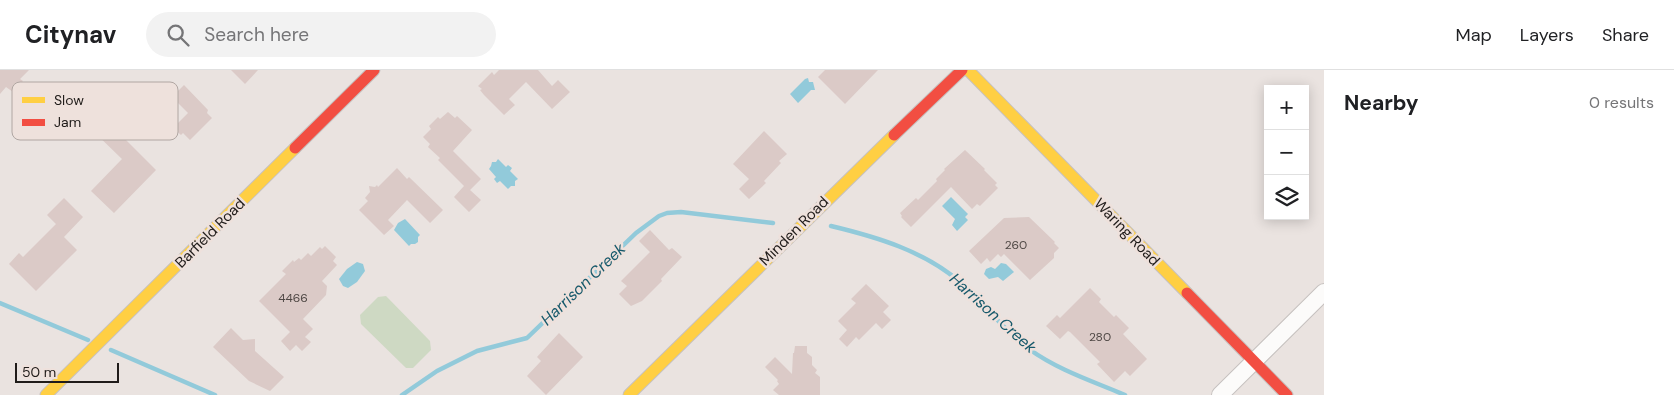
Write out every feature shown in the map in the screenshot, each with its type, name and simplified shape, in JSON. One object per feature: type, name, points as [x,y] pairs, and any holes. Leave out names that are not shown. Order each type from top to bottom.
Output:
[{"type":"street","name":"Barfield Road","points":[[46,395],[374,70]]},
{"type":"street","name":"Minden Road","points":[[629,395],[844,182],[962,70]]},
{"type":"street","name":"Waring Road","points":[[968,70],[1287,395]]},
{"type":"street","points":[[1220,395],[1324,292]]},
{"type":"green space","points":[[386,296],[430,341],[431,350],[413,368],[406,368],[361,324],[360,315],[378,297]]},
{"type":"water","points":[[808,78],[809,82],[813,82],[815,90],[811,90],[798,103],[790,94]]},
{"type":"water","points":[[498,159],[506,167],[508,165],[512,168],[510,171],[518,179],[515,181],[515,186],[511,186],[508,189],[500,181],[497,183],[494,179],[496,177],[489,169],[492,162],[496,162]]},
{"type":"water","points":[[951,197],[968,214],[965,217],[968,220],[957,231],[952,225],[955,219],[942,206]]},
{"type":"water","points":[[405,219],[420,235],[418,242],[409,246],[394,230],[398,223]]},
{"type":"water","points":[[357,262],[363,264],[365,271],[357,282],[348,288],[343,286],[339,279],[347,269]]},
{"type":"water","points":[[1001,263],[1006,264],[1014,272],[1003,281],[998,277],[989,279],[984,274],[986,269],[991,267],[995,269]]},
{"type":"building","points":[[0,70],[29,70],[20,79],[22,82],[12,82],[12,91],[6,87],[0,94]]},
{"type":"building","points":[[231,70],[258,70],[245,84]]},
{"type":"building","points":[[499,70],[538,70],[552,86],[558,80],[570,92],[552,109],[526,82],[509,99],[515,105],[504,115],[484,95],[480,90],[482,89],[478,86],[492,72],[494,75]]},
{"type":"building","points":[[825,70],[878,70],[845,104],[818,77]]},
{"type":"building","points":[[184,85],[208,110],[207,113],[212,118],[190,140],[183,133],[181,135],[178,132],[178,123],[188,113],[178,103],[178,91]]},
{"type":"building","points":[[448,112],[455,118],[457,116],[472,130],[453,151],[481,179],[470,190],[481,200],[469,212],[454,197],[464,186],[438,160],[440,158],[428,147],[430,144],[423,137],[431,129],[429,126],[438,117],[440,119]]},
{"type":"building","points":[[764,131],[787,154],[779,161],[781,163],[764,181],[766,183],[749,199],[739,189],[749,179],[733,164]]},
{"type":"building","points":[[102,140],[126,140],[156,170],[114,213],[91,191],[122,159]]},
{"type":"building","points":[[965,150],[985,169],[997,183],[995,185],[998,188],[980,206],[977,204],[972,209],[951,187],[911,227],[901,217],[900,213],[916,198],[918,200],[937,181],[936,179],[944,169]]},
{"type":"building","points":[[397,168],[443,210],[430,223],[407,200],[388,220],[394,226],[384,235],[359,210],[368,201],[365,198],[370,192],[369,186],[375,187],[377,185],[378,187]]},
{"type":"building","points":[[64,198],[83,217],[64,237],[77,250],[36,291],[9,264],[19,253],[23,257],[56,224],[47,215]]},
{"type":"building","points":[[1029,217],[1059,248],[1054,253],[1054,258],[1030,280],[1004,254],[1001,257],[998,254],[990,262],[987,258],[981,264],[969,251],[1004,218]]},
{"type":"building","points":[[650,230],[669,250],[672,248],[682,257],[642,301],[631,306],[619,294],[627,286],[621,281],[650,252],[639,241]]},
{"type":"building","points":[[325,246],[336,257],[333,261],[337,265],[322,281],[327,286],[326,295],[303,319],[313,329],[305,337],[311,342],[302,351],[296,345],[290,351],[281,341],[290,332],[259,301],[286,274],[282,271],[293,260],[294,262],[299,258],[301,260],[308,253],[311,256],[320,247],[322,249]]},
{"type":"building","points":[[866,284],[889,306],[883,312],[891,320],[882,329],[876,323],[859,340],[856,337],[847,347],[839,339],[847,330],[838,321],[856,303],[851,299]]},
{"type":"building","points":[[1090,288],[1101,299],[1099,302],[1114,317],[1116,315],[1129,328],[1123,334],[1147,359],[1130,376],[1125,371],[1114,382],[1097,364],[1100,362],[1070,332],[1068,331],[1060,339],[1046,326],[1057,315],[1060,318]]},
{"type":"building","points":[[231,328],[243,340],[255,339],[255,351],[284,377],[270,391],[249,381],[213,347]]},
{"type":"building","points":[[559,333],[583,357],[546,395],[527,376],[541,361],[537,357]]},
{"type":"building","points":[[795,346],[807,346],[807,353],[812,357],[812,365],[817,370],[815,373],[820,377],[820,395],[779,395],[773,390],[779,384],[778,380],[765,367],[775,357],[792,374]]},
{"type":"waterway","name":"Harrison Creek","points":[[402,395],[437,371],[477,351],[527,338],[636,233],[659,216],[667,213],[681,212],[773,223]]},
{"type":"waterway","name":"Harrison Creek","points":[[831,226],[883,240],[931,262],[960,282],[1029,349],[1063,369],[1125,395]]},
{"type":"waterway","name":"Harrison Creek","points":[[0,303],[88,340]]},
{"type":"waterway","name":"Harrison Creek","points":[[111,350],[215,395]]},
{"type":"traffic: slow","points":[[968,70],[1187,293]]},
{"type":"traffic: slow","points":[[629,395],[894,135]]},
{"type":"traffic: slow","points":[[46,395],[295,148]]},
{"type":"traffic: jam","points":[[295,148],[374,70]]},
{"type":"traffic: jam","points":[[894,135],[962,70]]},
{"type":"traffic: jam","points":[[1187,293],[1287,395]]}]
